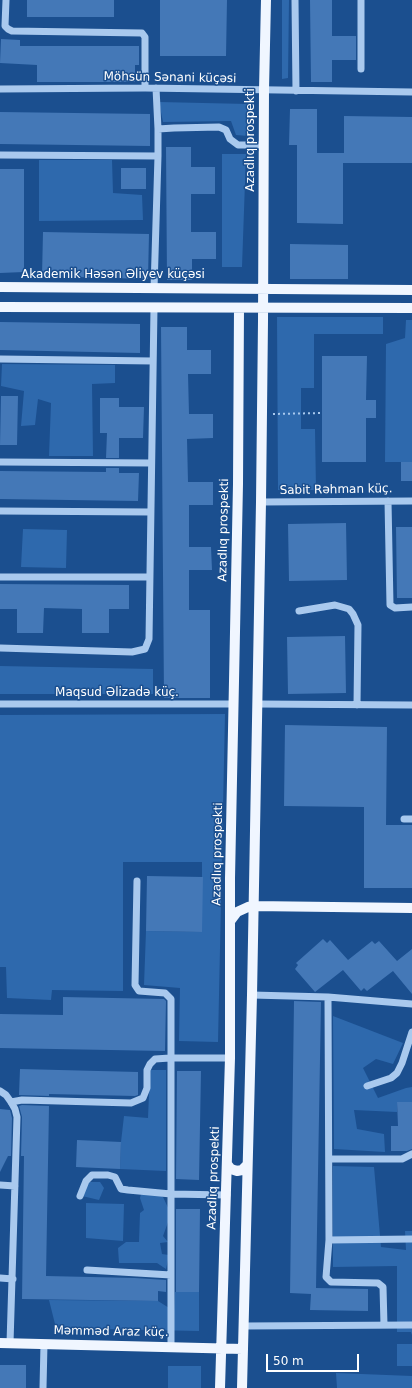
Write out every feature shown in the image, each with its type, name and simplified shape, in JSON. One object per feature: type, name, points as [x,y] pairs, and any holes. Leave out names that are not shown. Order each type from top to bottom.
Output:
[{"type":"main road","name":"Azadlıq prospekti","points":[[262,414],[266,0]]},
{"type":"main road","name":"Akademik Həsən Əliyev küçəsi","points":[[0,287],[226,289],[263,284],[280,290],[412,290]]},
{"type":"main road","points":[[0,307],[412,308]]},
{"type":"main road","name":"Azadlıq prospekti","points":[[220,1388],[230,1058],[238,492],[239,308]]},
{"type":"main road","points":[[242,1388],[252,995],[262,414]]},
{"type":"main road","points":[[231,920],[237,912],[253,906],[412,908]]},
{"type":"main road","points":[[227,1164],[231,1169],[237,1171],[242,1170],[247,1165]]},
{"type":"main road","name":"Məmməd Araz küç.","points":[[0,1343],[171,1346],[243,1349]]},
{"type":"street","points":[[6,0],[5,26],[12,31],[142,33],[145,37],[145,88]]},
{"type":"street","points":[[296,0],[296,91]]},
{"type":"street","points":[[361,69],[362,0]]},
{"type":"street","points":[[154,289],[158,156],[156,88]]},
{"type":"street","name":"Möhsün Sənani küçəsi","points":[[0,89],[156,88],[412,92]]},
{"type":"street","points":[[158,129],[219,127],[226,130],[230,139],[238,145],[264,145]]},
{"type":"street","points":[[0,155],[158,156]]},
{"type":"street","points":[[0,648],[132,652],[145,649],[149,639],[154,308]]},
{"type":"street","points":[[0,359],[153,361]]},
{"type":"street","points":[[0,462],[151,463]]},
{"type":"street","points":[[388,501],[390,605],[395,608],[412,607]]},
{"type":"street","name":"Sabit Rəhman küç.","points":[[261,502],[412,501]]},
{"type":"street","points":[[0,511],[150,512]]},
{"type":"street","points":[[0,577],[149,577]]},
{"type":"street","points":[[299,611],[335,605],[349,609],[353,614],[358,625],[357,704]]},
{"type":"street","name":"Maqsud Əlizadə küç.","points":[[0,704],[234,704]]},
{"type":"street","points":[[257,704],[412,705]]},
{"type":"street","points":[[404,819],[412,819]]},
{"type":"street","points":[[137,881],[135,985],[139,991],[165,993],[171,999],[171,1346]]},
{"type":"street","points":[[252,995],[328,997],[412,1004]]},
{"type":"street","points":[[328,997],[329,1240],[326,1277],[331,1282],[378,1283],[383,1286],[384,1325]]},
{"type":"street","points":[[367,1086],[390,1078],[397,1073],[402,1063],[412,1032]]},
{"type":"street","points":[[11,1102],[22,1100],[131,1103],[143,1098],[147,1088],[147,1070],[154,1059],[230,1058]]},
{"type":"street","points":[[0,1091],[6,1095],[11,1102],[15,1109],[16,1117],[10,1343]]},
{"type":"street","points":[[328,1159],[402,1159],[412,1154]]},
{"type":"street","points":[[80,1196],[86,1181],[92,1175],[108,1175],[115,1177],[121,1188],[128,1190],[171,1194],[227,1195]]},
{"type":"street","points":[[0,1185],[15,1186]]},
{"type":"street","points":[[329,1240],[412,1239]]},
{"type":"street","points":[[87,1270],[171,1276]]},
{"type":"street","points":[[0,1278],[12,1279]]},
{"type":"street","points":[[244,1326],[412,1325]]},
{"type":"street","points":[[43,1388],[44,1344]]},
{"type":"path","points":[[262,414],[322,413]]},
{"type":"shaded area","points":[[282,0],[289,0],[288,78],[282,79]]},
{"type":"shaded area","points":[[159,102],[248,104],[248,136],[236,135],[231,121],[163,122]]},
{"type":"shaded area","points":[[222,154],[246,154],[242,267],[222,267]]},
{"type":"shaded area","points":[[39,160],[112,160],[113,193],[142,195],[143,220],[39,221]]},
{"type":"shaded area","points":[[277,317],[383,317],[383,334],[314,334],[314,388],[301,388],[301,429],[315,429],[316,490],[278,490]]},
{"type":"shaded area","points":[[406,320],[412,320],[412,462],[385,462],[386,344],[405,338]]},
{"type":"shaded area","points":[[2,364],[115,365],[115,383],[92,384],[93,456],[49,456],[51,403],[38,399],[35,425],[21,426],[24,391],[1,386]]},
{"type":"shaded area","points":[[23,529],[67,530],[66,568],[21,567]]},
{"type":"shaded area","points":[[0,666],[153,669],[153,694],[0,694]]},
{"type":"shaded area","points":[[225,714],[218,1042],[179,1041],[180,988],[144,985],[146,931],[202,932],[202,862],[123,862],[123,991],[52,990],[51,1000],[7,998],[6,967],[0,967],[0,715]]},
{"type":"shaded area","points":[[333,1016],[403,1043],[393,1064],[376,1059],[363,1068],[378,1098],[412,1087],[412,1102],[397,1102],[397,1112],[354,1110],[357,1129],[384,1134],[385,1152],[334,1149]]},
{"type":"shaded area","points":[[150,1070],[166,1070],[166,1171],[120,1169],[124,1116],[148,1118]]},
{"type":"shaded area","points":[[333,1166],[374,1167],[381,1247],[406,1250],[405,1231],[412,1231],[412,1335],[411,1332],[397,1332],[397,1266],[333,1267]]},
{"type":"shaded area","points":[[88,1182],[100,1182],[104,1188],[99,1200],[82,1196]]},
{"type":"shaded area","points":[[155,1192],[163,1197],[171,1214],[163,1236],[168,1242],[160,1243],[162,1254],[169,1255],[166,1269],[157,1263],[119,1263],[118,1248],[126,1242],[139,1242],[140,1213],[144,1210],[140,1198],[141,1194]]},
{"type":"shaded area","points":[[86,1203],[124,1204],[123,1241],[86,1238]]},
{"type":"shaded area","points":[[175,1292],[199,1292],[199,1331],[56,1328],[49,1300],[158,1301],[174,1311]]},
{"type":"shaded area","points":[[397,1344],[412,1344],[412,1366],[397,1366]]},
{"type":"shaded area","points":[[168,1366],[201,1366],[201,1388],[168,1388]]},
{"type":"shaded area","points":[[336,1373],[412,1376],[412,1388],[337,1388]]},
{"type":"building","points":[[27,0],[114,0],[114,17],[27,17]]},
{"type":"building","points":[[160,0],[227,0],[226,56],[160,56]]},
{"type":"building","points":[[310,0],[332,0],[332,36],[356,36],[356,60],[332,60],[332,82],[311,82]]},
{"type":"building","points":[[1,39],[20,40],[20,46],[139,46],[139,65],[135,65],[135,82],[37,82],[37,65],[0,63]]},
{"type":"building","points":[[290,109],[317,109],[317,153],[344,153],[344,116],[412,117],[412,163],[343,163],[343,224],[297,223],[297,145],[289,145]]},
{"type":"building","points":[[0,112],[150,114],[150,146],[0,144]]},
{"type":"building","points":[[166,147],[191,147],[191,167],[215,167],[215,194],[191,194],[191,232],[216,232],[216,259],[192,259],[192,280],[167,280]]},
{"type":"building","points":[[121,168],[146,168],[146,189],[121,189]]},
{"type":"building","points":[[0,169],[24,169],[24,272],[0,273]]},
{"type":"building","points":[[43,232],[149,234],[148,279],[42,276]]},
{"type":"building","points":[[290,244],[348,245],[348,279],[290,279]]},
{"type":"building","points":[[0,322],[140,324],[140,353],[0,350]]},
{"type":"building","points":[[161,327],[187,327],[187,350],[211,350],[211,374],[188,374],[189,414],[213,414],[213,438],[187,439],[188,482],[213,482],[213,505],[189,505],[189,547],[211,547],[212,570],[189,570],[189,610],[210,610],[210,698],[164,698]]},
{"type":"building","points":[[322,356],[367,356],[366,400],[376,400],[376,418],[366,418],[366,462],[322,462]]},
{"type":"building","points":[[1,396],[18,396],[17,445],[0,445]]},
{"type":"building","points":[[100,398],[119,398],[119,407],[144,407],[143,438],[119,438],[119,458],[106,458],[107,433],[100,433]]},
{"type":"building","points":[[401,462],[412,462],[412,481],[401,481]]},
{"type":"building","points":[[106,468],[119,468],[119,473],[139,473],[138,501],[0,499],[0,471],[106,472]]},
{"type":"building","points":[[346,523],[347,580],[289,581],[288,524]]},
{"type":"building","points":[[396,527],[412,527],[412,598],[397,598]]},
{"type":"building","points":[[0,584],[129,585],[129,609],[109,609],[109,633],[82,633],[82,609],[44,608],[43,633],[17,633],[17,609],[0,609]]},
{"type":"building","points":[[345,636],[346,693],[288,694],[287,637]]},
{"type":"building","points":[[285,725],[387,727],[386,825],[412,825],[412,888],[364,888],[364,807],[284,806]]},
{"type":"building","points":[[147,876],[203,877],[202,932],[146,931]]},
{"type":"building","points":[[323,939],[327,943],[330,940],[348,960],[372,941],[375,944],[379,941],[397,961],[412,949],[412,994],[393,971],[367,991],[364,988],[361,991],[343,970],[315,992],[295,969],[298,965],[296,963]]},
{"type":"building","points":[[63,997],[164,999],[166,1001],[165,1051],[0,1048],[0,1014],[63,1015]]},
{"type":"building","points":[[294,1001],[321,1002],[316,1288],[368,1289],[368,1311],[310,1310],[311,1294],[290,1293]]},
{"type":"building","points":[[20,1069],[138,1072],[138,1095],[19,1095]]},
{"type":"building","points":[[177,1071],[201,1071],[199,1180],[176,1179]]},
{"type":"building","points":[[397,1102],[412,1102],[412,1149],[407,1151],[391,1151],[391,1126],[398,1126]]},
{"type":"building","points":[[19,1106],[49,1106],[46,1276],[166,1280],[166,1292],[158,1291],[158,1301],[22,1299],[24,1156],[21,1156],[22,1117]]},
{"type":"building","points":[[0,1109],[10,1110],[12,1118],[11,1156],[8,1156],[0,1172]]},
{"type":"building","points":[[77,1140],[121,1142],[120,1169],[76,1167]]},
{"type":"building","points":[[176,1209],[200,1209],[199,1292],[176,1292]]},
{"type":"building","points":[[0,1365],[26,1365],[26,1388],[0,1388]]}]
